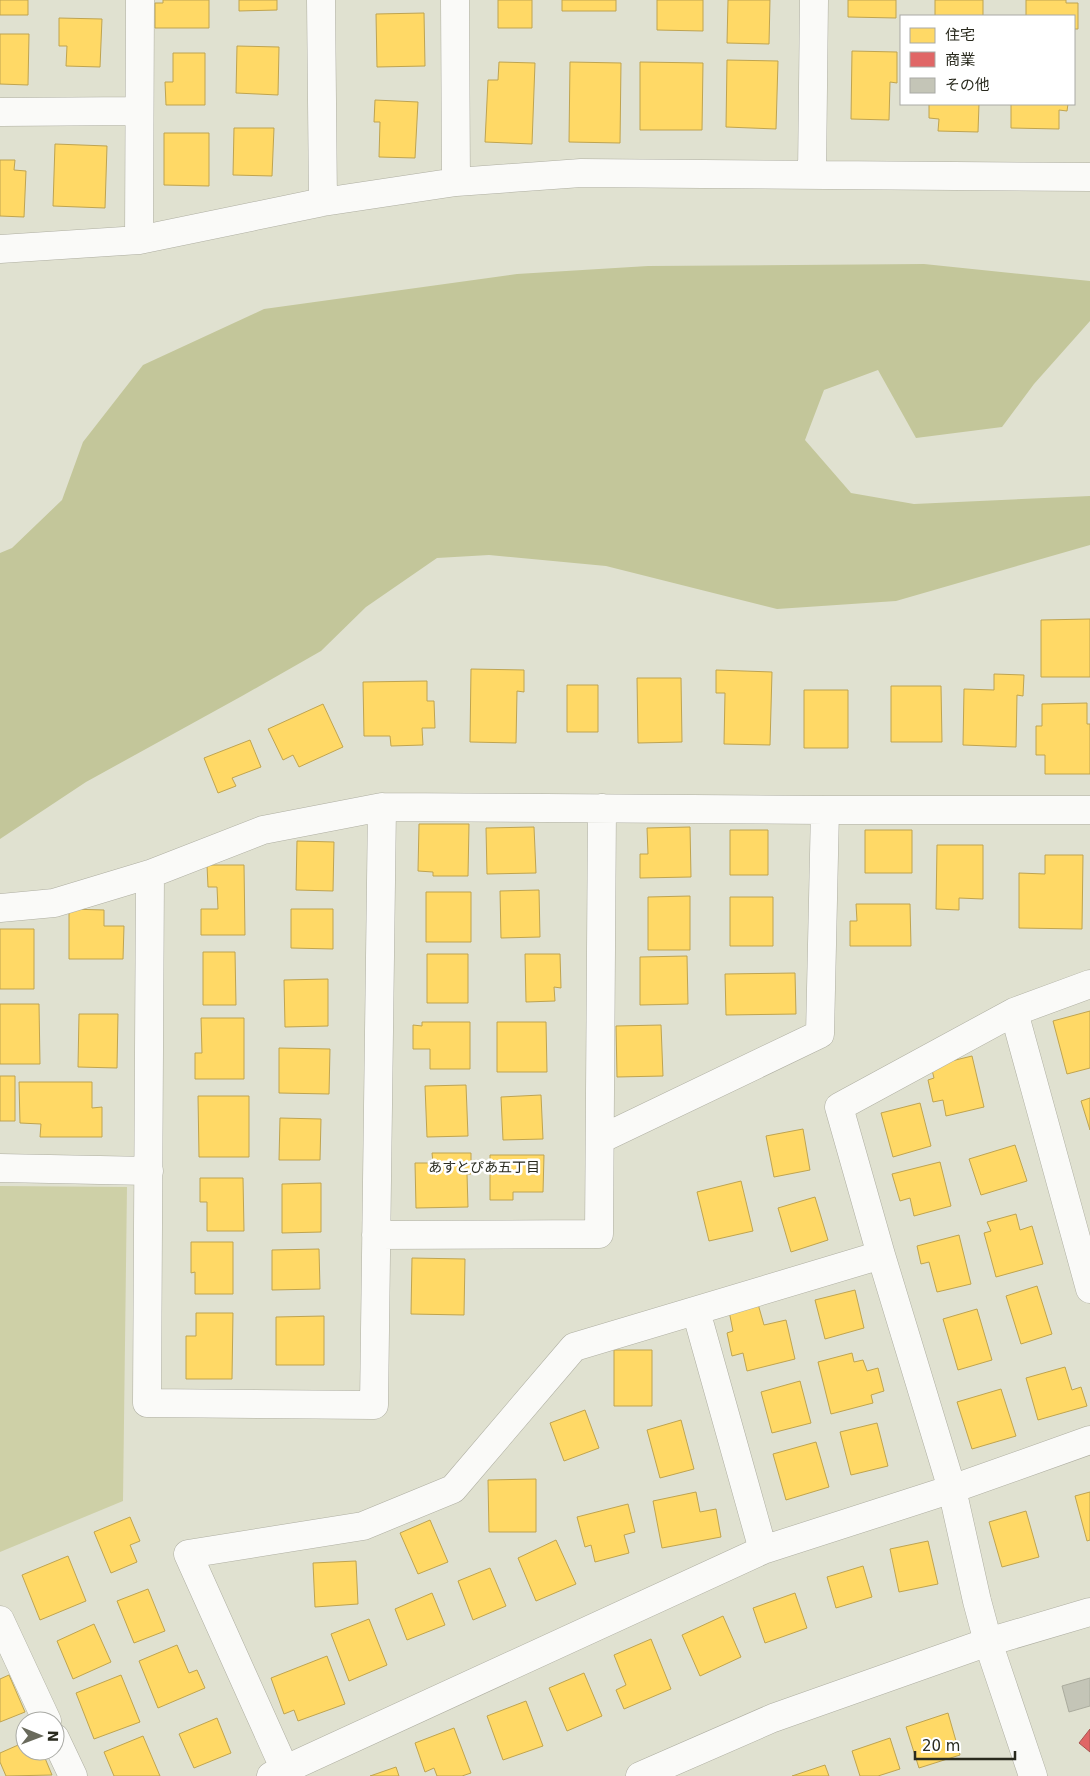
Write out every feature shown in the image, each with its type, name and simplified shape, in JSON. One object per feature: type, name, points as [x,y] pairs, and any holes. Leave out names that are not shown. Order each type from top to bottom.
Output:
[{"type":"street","points":[[139,240],[140,0]]},
{"type":"street","points":[[320,0],[323,202]]},
{"type":"street","points":[[455,0],[456,182]]},
{"type":"street","points":[[812,174],[814,0]]},
{"type":"street","points":[[0,112],[139,111]]},
{"type":"street","points":[[0,249],[139,240],[323,202],[456,182],[581,173],[1090,177]]},
{"type":"street","points":[[150,874],[147,1404],[374,1405],[382,806]]},
{"type":"street","points":[[0,908],[54,902],[150,874],[263,830],[382,806],[1090,810]]},
{"type":"street","points":[[376,1235],[599,1234],[602,808]]},
{"type":"street","points":[[601,1139],[820,1034],[825,810]]},
{"type":"street","points":[[1033,1776],[988,1642],[952,1489],[881,1255],[839,1107],[1014,1012],[1090,984]]},
{"type":"street","points":[[1014,1012],[1090,1288]]},
{"type":"street","points":[[0,1168],[149,1171]]},
{"type":"street","points":[[881,1255],[574,1347],[453,1489],[363,1526],[188,1554],[278,1773],[763,1550],[952,1489],[1090,1440]]},
{"type":"street","points":[[696,1311],[763,1550]]},
{"type":"street","points":[[640,1776],[774,1718],[988,1642],[1090,1612]]},
{"type":"street","points":[[0,1620],[42,1711]]},
{"type":"street","points":[[65,1759],[73,1776]]},
{"type":"green space","points":[[924,264],[1090,281],[1090,321],[1034,384],[1002,427],[916,438],[878,370],[824,390],[805,440],[851,493],[914,504],[1090,496],[1090,545],[896,601],[777,609],[606,566],[489,555],[437,558],[366,607],[321,651],[86,782],[0,839],[0,553],[12,548],[62,500],[83,442],[143,365],[264,309],[517,274],[648,266]]},
{"type":"green space","points":[[0,1186],[127,1187],[123,1501],[0,1552]]},
{"type":"building: 住宅","points":[[0,0],[28,0],[28,15],[0,15]]},
{"type":"building: 住宅","points":[[163,0],[209,0],[209,28],[155,28],[155,3],[163,3]]},
{"type":"building: 住宅","points":[[239,0],[277,0],[277,10],[239,11]]},
{"type":"building: 住宅","points":[[498,0],[532,0],[532,28],[498,28]]},
{"type":"building: 住宅","points":[[562,0],[616,0],[616,11],[562,11]]},
{"type":"building: 住宅","points":[[657,0],[703,0],[703,31],[657,30]]},
{"type":"building: 住宅","points":[[728,0],[770,0],[769,44],[727,43]]},
{"type":"building: 住宅","points":[[848,0],[896,0],[896,18],[848,17]]},
{"type":"building: 住宅","points":[[935,0],[983,0],[983,15],[935,15]]},
{"type":"building: 住宅","points":[[1026,0],[1066,0],[1066,3],[1078,3],[1078,29],[1075,29],[1075,15],[1026,15]]},
{"type":"building: 住宅","points":[[424,13],[425,66],[377,67],[376,14]]},
{"type":"building: 住宅","points":[[59,18],[102,19],[100,67],[66,66],[67,46],[59,46]]},
{"type":"building: 住宅","points":[[0,34],[29,34],[28,85],[0,84]]},
{"type":"building: 住宅","points":[[237,46],[279,47],[278,95],[236,93]]},
{"type":"building: 住宅","points":[[852,51],[897,52],[897,83],[890,82],[889,120],[851,119]]},
{"type":"building: 住宅","points":[[173,53],[205,53],[205,105],[166,105],[165,82],[173,82]]},
{"type":"building: 住宅","points":[[727,60],[778,61],[776,129],[726,127]]},
{"type":"building: 住宅","points":[[499,62],[535,63],[532,144],[485,142],[488,80],[498,80]]},
{"type":"building: 住宅","points":[[570,62],[621,63],[620,143],[569,142]]},
{"type":"building: 住宅","points":[[640,62],[703,63],[702,130],[640,130]]},
{"type":"building: 住宅","points":[[375,100],[418,102],[415,158],[379,157],[380,122],[374,122]]},
{"type":"building: 住宅","points":[[929,105],[979,105],[978,132],[938,131],[939,119],[929,118]]},
{"type":"building: 住宅","points":[[1011,105],[1068,105],[1067,111],[1059,110],[1059,129],[1011,128]]},
{"type":"building: 住宅","points":[[234,128],[274,128],[272,176],[233,175]]},
{"type":"building: 住宅","points":[[164,133],[209,133],[209,186],[164,185]]},
{"type":"building: 住宅","points":[[55,144],[107,146],[105,208],[53,206]]},
{"type":"building: 住宅","points":[[0,160],[15,160],[14,170],[26,171],[24,217],[0,216]]},
{"type":"building: 住宅","points":[[1090,619],[1090,677],[1041,677],[1041,620]]},
{"type":"building: 住宅","points":[[471,669],[524,670],[524,692],[517,691],[516,743],[470,742]]},
{"type":"building: 住宅","points":[[716,670],[772,672],[770,745],[724,744],[725,693],[716,693]]},
{"type":"building: 住宅","points":[[994,674],[1024,675],[1023,696],[1017,695],[1016,747],[963,745],[964,689],[994,690]]},
{"type":"building: 住宅","points":[[637,678],[681,678],[682,742],[638,743]]},
{"type":"building: 住宅","points":[[427,681],[427,701],[434,701],[435,728],[422,728],[423,745],[391,746],[390,736],[364,736],[363,682]]},
{"type":"building: 住宅","points":[[567,685],[598,685],[598,732],[567,732]]},
{"type":"building: 住宅","points":[[891,686],[941,686],[942,742],[891,742]]},
{"type":"building: 住宅","points":[[804,690],[848,690],[848,748],[804,748]]},
{"type":"building: 住宅","points":[[1087,703],[1087,724],[1090,724],[1090,774],[1045,774],[1045,755],[1036,755],[1036,726],[1042,726],[1042,704]]},
{"type":"building: 住宅","points":[[323,704],[343,747],[299,767],[293,755],[283,760],[268,729]]},
{"type":"building: 住宅","points":[[250,740],[261,767],[232,778],[236,786],[218,793],[204,758]]},
{"type":"building: 住宅","points":[[419,824],[469,824],[468,876],[433,876],[433,872],[418,871]]},
{"type":"building: 住宅","points":[[534,827],[536,873],[487,874],[486,828]]},
{"type":"building: 住宅","points":[[690,827],[691,877],[640,878],[640,854],[648,854],[647,828]]},
{"type":"building: 住宅","points":[[730,830],[768,830],[768,875],[730,875]]},
{"type":"building: 住宅","points":[[865,830],[912,830],[912,873],[865,873]]},
{"type":"building: 住宅","points":[[297,841],[334,842],[333,891],[296,890]]},
{"type":"building: 住宅","points":[[937,845],[983,845],[983,899],[959,898],[959,910],[936,909]]},
{"type":"building: 住宅","points":[[1045,855],[1083,855],[1082,929],[1019,928],[1019,873],[1045,874]]},
{"type":"building: 住宅","points":[[207,865],[244,865],[245,935],[201,935],[201,909],[218,909],[217,887],[208,887]]},
{"type":"building: 住宅","points":[[539,890],[540,937],[501,938],[500,891]]},
{"type":"building: 住宅","points":[[426,892],[471,892],[471,942],[426,942]]},
{"type":"building: 住宅","points":[[690,896],[690,950],[648,950],[648,897]]},
{"type":"building: 住宅","points":[[730,897],[773,897],[773,946],[730,946]]},
{"type":"building: 住宅","points":[[856,904],[910,904],[911,946],[850,946],[850,921],[857,921]]},
{"type":"building: 住宅","points":[[69,909],[104,910],[104,926],[124,926],[123,959],[69,959]]},
{"type":"building: 住宅","points":[[291,909],[333,909],[333,949],[291,948]]},
{"type":"building: 住宅","points":[[0,929],[34,929],[34,989],[0,989]]},
{"type":"building: 住宅","points":[[203,952],[235,952],[236,1005],[203,1005]]},
{"type":"building: 住宅","points":[[427,954],[468,954],[468,1003],[427,1003]]},
{"type":"building: 住宅","points":[[525,954],[560,954],[561,988],[554,987],[555,1001],[526,1002]]},
{"type":"building: 住宅","points":[[687,956],[688,1004],[640,1005],[640,957]]},
{"type":"building: 住宅","points":[[795,973],[796,1014],[726,1015],[725,974]]},
{"type":"building: 住宅","points":[[328,979],[328,1026],[285,1027],[284,980]]},
{"type":"building: 住宅","points":[[0,1004],[39,1004],[40,1064],[0,1064]]},
{"type":"building: 住宅","points":[[1090,1011],[1090,1068],[1067,1074],[1053,1021]]},
{"type":"building: 住宅","points":[[79,1014],[118,1014],[117,1068],[78,1067]]},
{"type":"building: 住宅","points":[[201,1018],[244,1018],[244,1079],[195,1079],[195,1053],[202,1053]]},
{"type":"building: 住宅","points":[[422,1022],[470,1022],[470,1069],[430,1069],[430,1049],[413,1049],[413,1025],[422,1026]]},
{"type":"building: 住宅","points":[[497,1022],[546,1022],[547,1072],[497,1072]]},
{"type":"building: 住宅","points":[[661,1025],[663,1076],[617,1077],[616,1026]]},
{"type":"building: 住宅","points":[[279,1048],[330,1049],[329,1094],[279,1093]]},
{"type":"building: 住宅","points":[[972,1056],[984,1107],[946,1116],[943,1100],[933,1102],[928,1080],[934,1078],[931,1066]]},
{"type":"building: 住宅","points":[[0,1076],[15,1076],[15,1121],[0,1121]]},
{"type":"building: 住宅","points":[[19,1082],[92,1082],[92,1108],[102,1107],[102,1137],[40,1137],[41,1124],[20,1123]]},
{"type":"building: 住宅","points":[[466,1085],[468,1136],[427,1137],[425,1086]]},
{"type":"building: 住宅","points":[[541,1095],[543,1139],[503,1140],[501,1097]]},
{"type":"building: 住宅","points":[[198,1096],[249,1096],[249,1157],[199,1157]]},
{"type":"building: 住宅","points":[[1090,1098],[1090,1130],[1081,1101]]},
{"type":"building: 住宅","points":[[920,1103],[931,1146],[893,1157],[881,1113]]},
{"type":"building: 住宅","points":[[280,1118],[321,1119],[320,1160],[279,1160]]},
{"type":"building: 住宅","points":[[803,1129],[810,1170],[774,1177],[766,1136]]},
{"type":"building: 住宅","points":[[1015,1145],[1027,1181],[981,1195],[969,1159]]},
{"type":"building: 住宅","points":[[432,1153],[471,1153],[471,1174],[467,1174],[468,1207],[416,1208],[415,1163],[433,1163]]},
{"type":"building: 住宅","points":[[490,1155],[544,1155],[543,1192],[513,1192],[513,1200],[490,1200]]},
{"type":"building: 住宅","points":[[940,1162],[951,1206],[914,1216],[910,1198],[900,1201],[892,1174]]},
{"type":"building: 住宅","points":[[200,1178],[243,1178],[244,1231],[207,1231],[207,1202],[200,1202]]},
{"type":"building: 住宅","points":[[741,1181],[753,1231],[709,1241],[697,1192]]},
{"type":"building: 住宅","points":[[321,1183],[321,1232],[282,1233],[282,1184]]},
{"type":"building: 住宅","points":[[815,1197],[828,1240],[791,1252],[778,1208]]},
{"type":"building: 住宅","points":[[1016,1214],[1020,1230],[1032,1226],[1043,1264],[996,1277],[984,1233],[991,1231],[987,1222]]},
{"type":"building: 住宅","points":[[959,1235],[971,1284],[937,1292],[929,1262],[921,1264],[917,1246]]},
{"type":"building: 住宅","points":[[191,1242],[233,1242],[233,1294],[195,1294],[195,1272],[191,1273]]},
{"type":"building: 住宅","points":[[319,1249],[320,1289],[272,1290],[272,1250]]},
{"type":"building: 住宅","points":[[412,1258],[465,1259],[464,1315],[411,1314]]},
{"type":"building: 住宅","points":[[1037,1286],[1052,1334],[1021,1344],[1006,1296]]},
{"type":"building: 住宅","points":[[855,1290],[864,1328],[825,1339],[815,1300]]},
{"type":"building: 住宅","points":[[758,1304],[764,1325],[786,1320],[795,1359],[747,1371],[743,1353],[732,1356],[727,1333],[733,1331],[729,1311]]},
{"type":"building: 住宅","points":[[977,1309],[992,1360],[958,1370],[943,1319]]},
{"type":"building: 住宅","points":[[196,1313],[233,1313],[232,1379],[186,1379],[186,1336],[196,1336]]},
{"type":"building: 住宅","points":[[324,1316],[324,1365],[276,1365],[276,1317]]},
{"type":"building: 住宅","points":[[614,1350],[652,1350],[652,1406],[614,1406]]},
{"type":"building: 住宅","points":[[852,1353],[854,1362],[863,1360],[867,1371],[878,1368],[884,1391],[871,1395],[873,1403],[831,1414],[818,1362]]},
{"type":"building: 住宅","points":[[1065,1367],[1072,1390],[1081,1387],[1087,1406],[1038,1420],[1026,1378]]},
{"type":"building: 住宅","points":[[800,1381],[811,1423],[772,1433],[761,1392]]},
{"type":"building: 住宅","points":[[1001,1389],[1016,1436],[972,1449],[957,1402]]},
{"type":"building: 住宅","points":[[585,1410],[599,1448],[564,1461],[550,1423]]},
{"type":"building: 住宅","points":[[681,1420],[694,1469],[660,1478],[647,1430]]},
{"type":"building: 住宅","points":[[877,1423],[888,1466],[851,1475],[840,1432]]},
{"type":"building: 住宅","points":[[816,1442],[829,1487],[786,1500],[773,1454]]},
{"type":"building: 住宅","points":[[536,1479],[536,1532],[489,1532],[488,1480]]},
{"type":"building: 住宅","points":[[696,1492],[700,1512],[716,1509],[721,1537],[662,1548],[653,1501]]},
{"type":"building: 住宅","points":[[1090,1492],[1090,1540],[1087,1541],[1075,1496]]},
{"type":"building: 住宅","points":[[628,1504],[635,1532],[624,1535],[629,1553],[595,1562],[591,1545],[585,1547],[577,1517]]},
{"type":"building: 住宅","points":[[1026,1511],[1039,1557],[1002,1567],[989,1522]]},
{"type":"building: 住宅","points":[[130,1517],[140,1541],[130,1545],[137,1562],[111,1573],[94,1532]]},
{"type":"building: 住宅","points":[[430,1520],[448,1562],[418,1574],[400,1533]]},
{"type":"building: 住宅","points":[[556,1540],[576,1584],[536,1601],[518,1558]]},
{"type":"building: 住宅","points":[[928,1541],[938,1584],[899,1592],[890,1549]]},
{"type":"building: 住宅","points":[[68,1556],[86,1601],[40,1620],[22,1575]]},
{"type":"building: 住宅","points":[[356,1561],[358,1604],[315,1607],[313,1563]]},
{"type":"building: 住宅","points":[[863,1566],[872,1597],[836,1608],[827,1577]]},
{"type":"building: 住宅","points":[[490,1568],[506,1606],[473,1620],[458,1581]]},
{"type":"building: 住宅","points":[[148,1589],[165,1631],[134,1643],[117,1601]]},
{"type":"building: 住宅","points":[[432,1593],[445,1625],[407,1640],[395,1609]]},
{"type":"building: 住宅","points":[[795,1593],[807,1628],[765,1643],[753,1608]]},
{"type":"building: 住宅","points":[[723,1616],[741,1657],[700,1676],[682,1635]]},
{"type":"building: 住宅","points":[[369,1619],[387,1665],[349,1681],[331,1634]]},
{"type":"building: 住宅","points":[[94,1624],[111,1662],[73,1679],[57,1641]]},
{"type":"building: 住宅","points":[[651,1639],[671,1689],[624,1709],[616,1690],[626,1685],[614,1655]]},
{"type":"building: 住宅","points":[[177,1645],[189,1673],[197,1670],[205,1688],[158,1708],[139,1661]]},
{"type":"building: 住宅","points":[[327,1656],[345,1704],[298,1721],[294,1710],[284,1714],[271,1678]]},
{"type":"building: 住宅","points":[[584,1673],[602,1716],[567,1731],[549,1688]]},
{"type":"building: 住宅","points":[[9,1675],[25,1711],[15,1711],[15,1716],[0,1722],[0,1679]]},
{"type":"building: 住宅","points":[[121,1675],[140,1722],[94,1739],[76,1693]]},
{"type":"building: 住宅","points":[[526,1701],[543,1746],[503,1760],[487,1716]]},
{"type":"building: 住宅","points":[[948,1713],[960,1755],[919,1768],[906,1727]]},
{"type":"building: 住宅","points":[[217,1718],[231,1753],[194,1768],[179,1734]]},
{"type":"building: 住宅","points":[[454,1728],[471,1773],[462,1776],[437,1776],[434,1768],[425,1772],[415,1743]]},
{"type":"building: 住宅","points":[[143,1736],[160,1776],[114,1776],[104,1752]]},
{"type":"building: 住宅","points":[[890,1738],[900,1769],[878,1776],[860,1776],[852,1751]]},
{"type":"building: 住宅","points":[[15,1746],[15,1761],[46,1761],[52,1775],[6,1776],[0,1762],[0,1753]]},
{"type":"building: 住宅","points":[[825,1765],[829,1776],[792,1776]]},
{"type":"building: 住宅","points":[[396,1767],[399,1776],[370,1776]]},
{"type":"building: 商業","points":[[1090,1729],[1090,1752],[1079,1743]]},
{"type":"building: その他","points":[[1090,1678],[1090,1706],[1069,1712],[1062,1686]]},
{"type":"district","name":"あすとぴあ五丁目","points":[[484,1167]]}]
